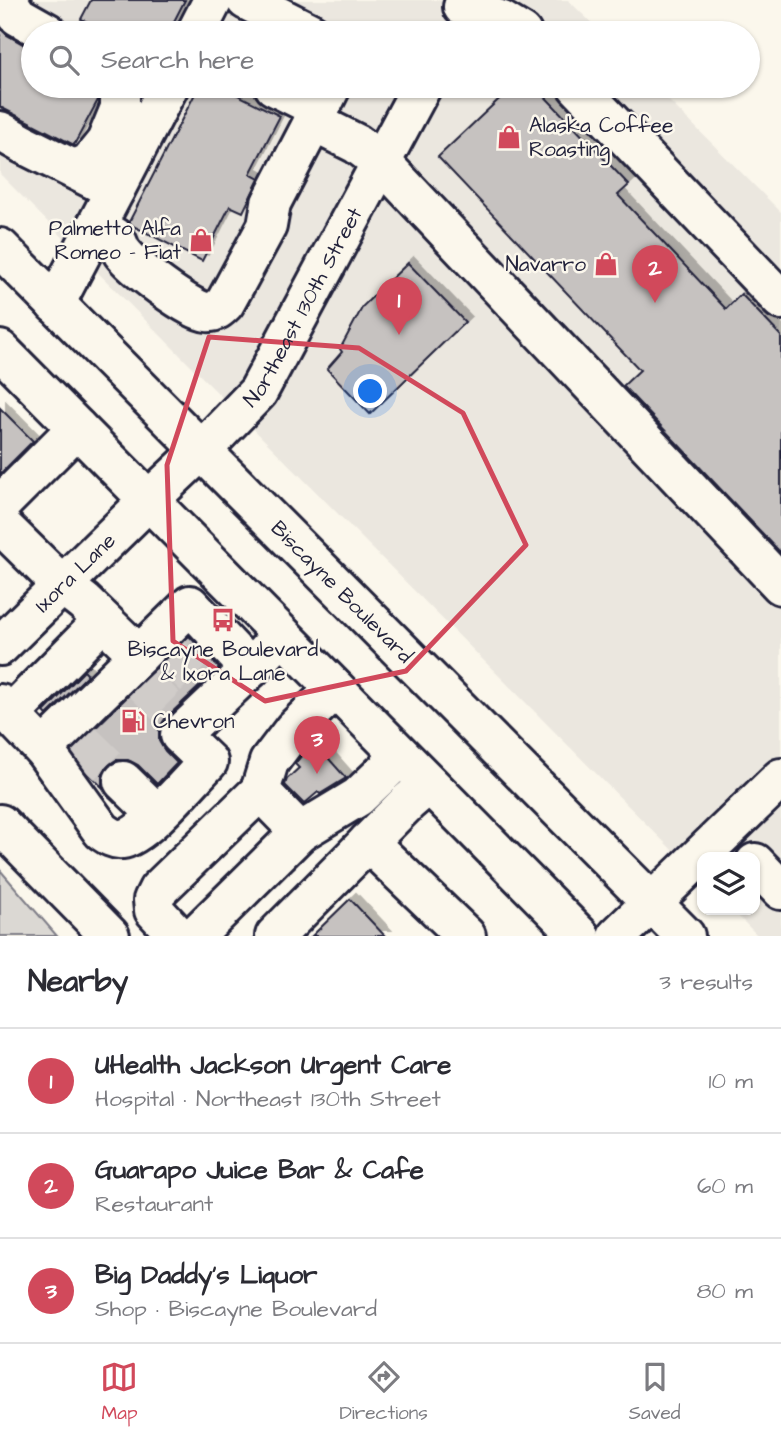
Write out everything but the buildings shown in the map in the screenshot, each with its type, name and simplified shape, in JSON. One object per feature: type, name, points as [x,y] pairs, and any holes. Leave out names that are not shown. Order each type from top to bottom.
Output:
[{"type":"main road","points":[[7,0],[18,16],[27,21]]},
{"type":"main road","points":[[202,21],[213,0]]},
{"type":"main road","points":[[246,0],[288,21]]},
{"type":"main road","points":[[453,14],[502,21]]},
{"type":"main road","points":[[75,169],[89,163],[106,142],[120,108],[120,98]]},
{"type":"main road","points":[[55,304],[163,98]]},
{"type":"main road","points":[[304,98],[321,105],[357,144],[382,163],[781,585]]},
{"type":"main road","name":"Northeast 130th Street","points":[[149,500],[201,452],[258,392],[416,98]]},
{"type":"main road","points":[[589,98],[781,300]]},
{"type":"main road","points":[[95,228],[116,239],[121,251],[169,292],[197,309],[209,312],[218,310],[225,303],[267,226],[271,203],[321,105]]},
{"type":"main road","points":[[0,131],[115,190]]},
{"type":"main road","name":"Biscayne Boulevard","points":[[0,248],[685,936]]},
{"type":"main road","points":[[6,367],[77,428],[580,936]]},
{"type":"main road","points":[[0,505],[77,428]]},
{"type":"main road","name":"Ixora Lane","points":[[0,645],[149,500]]},
{"type":"main road","points":[[0,524],[62,585],[146,658]]},
{"type":"main road","points":[[64,738],[146,658],[190,605],[222,574]]},
{"type":"main road","points":[[190,605],[250,668]]},
{"type":"main road","points":[[103,621],[5,709],[64,738],[102,831],[114,839],[130,837],[141,830],[208,762],[180,735],[181,721],[210,693],[250,668],[282,635]]},
{"type":"main road","points":[[178,936],[154,910],[153,900],[158,890],[260,791],[269,762],[295,729],[335,689]]},
{"type":"main road","points":[[193,936],[300,832],[358,797],[401,755]]},
{"type":"main road","points":[[617,936],[651,902],[737,845],[781,778]]},
{"type":"main road","points":[[123,780],[158,814]]},
{"type":"main road","points":[[275,936],[429,784]]},
{"type":"main road","points":[[260,791],[300,832]]},
{"type":"main road","points":[[0,824],[110,936]]},
{"type":"main road","points":[[368,842],[466,936]]},
{"type":"main road","points":[[760,868],[781,890]]},
{"type":"highlighted area","points":[[209,337],[359,348],[463,413],[526,545],[406,671],[265,701],[173,641],[167,465]]},
{"type":"shaded area","points":[[0,0],[568,0],[590,21],[21,21],[21,98],[666,98],[781,212],[781,936],[758,936],[737,915],[760,915],[760,852],[697,852],[697,875],[0,174]]},
{"type":"shaded area","points":[[0,870],[57,936],[0,936]]},
{"type":"tunnel","points":[[167,651],[203,686]]},
{"type":"tunnel","points":[[139,679],[174,714]]},
{"type":"tunnel","points":[[80,739],[123,781]]},
{"type":"place","name":"Alaska Coffee Roasting","points":[[509,137]]},
{"type":"place","name":"Palmetto Alfa Romeo - Fiat","points":[[201,240]]},
{"type":"place","name":"Navarro","points":[[606,264]]},
{"type":"place","name":"Guarapo Juice Bar & Cafe","points":[[655,303]]},
{"type":"place","name":"UHealth Jackson Urgent Care","points":[[399,335]]},
{"type":"place","name":"Biscayne Boulevard & Ixora Lane","points":[[223,620]]},
{"type":"place","name":"Chevron","points":[[133,721]]},
{"type":"place","name":"Big Daddy's Liquor","points":[[317,774]]}]
